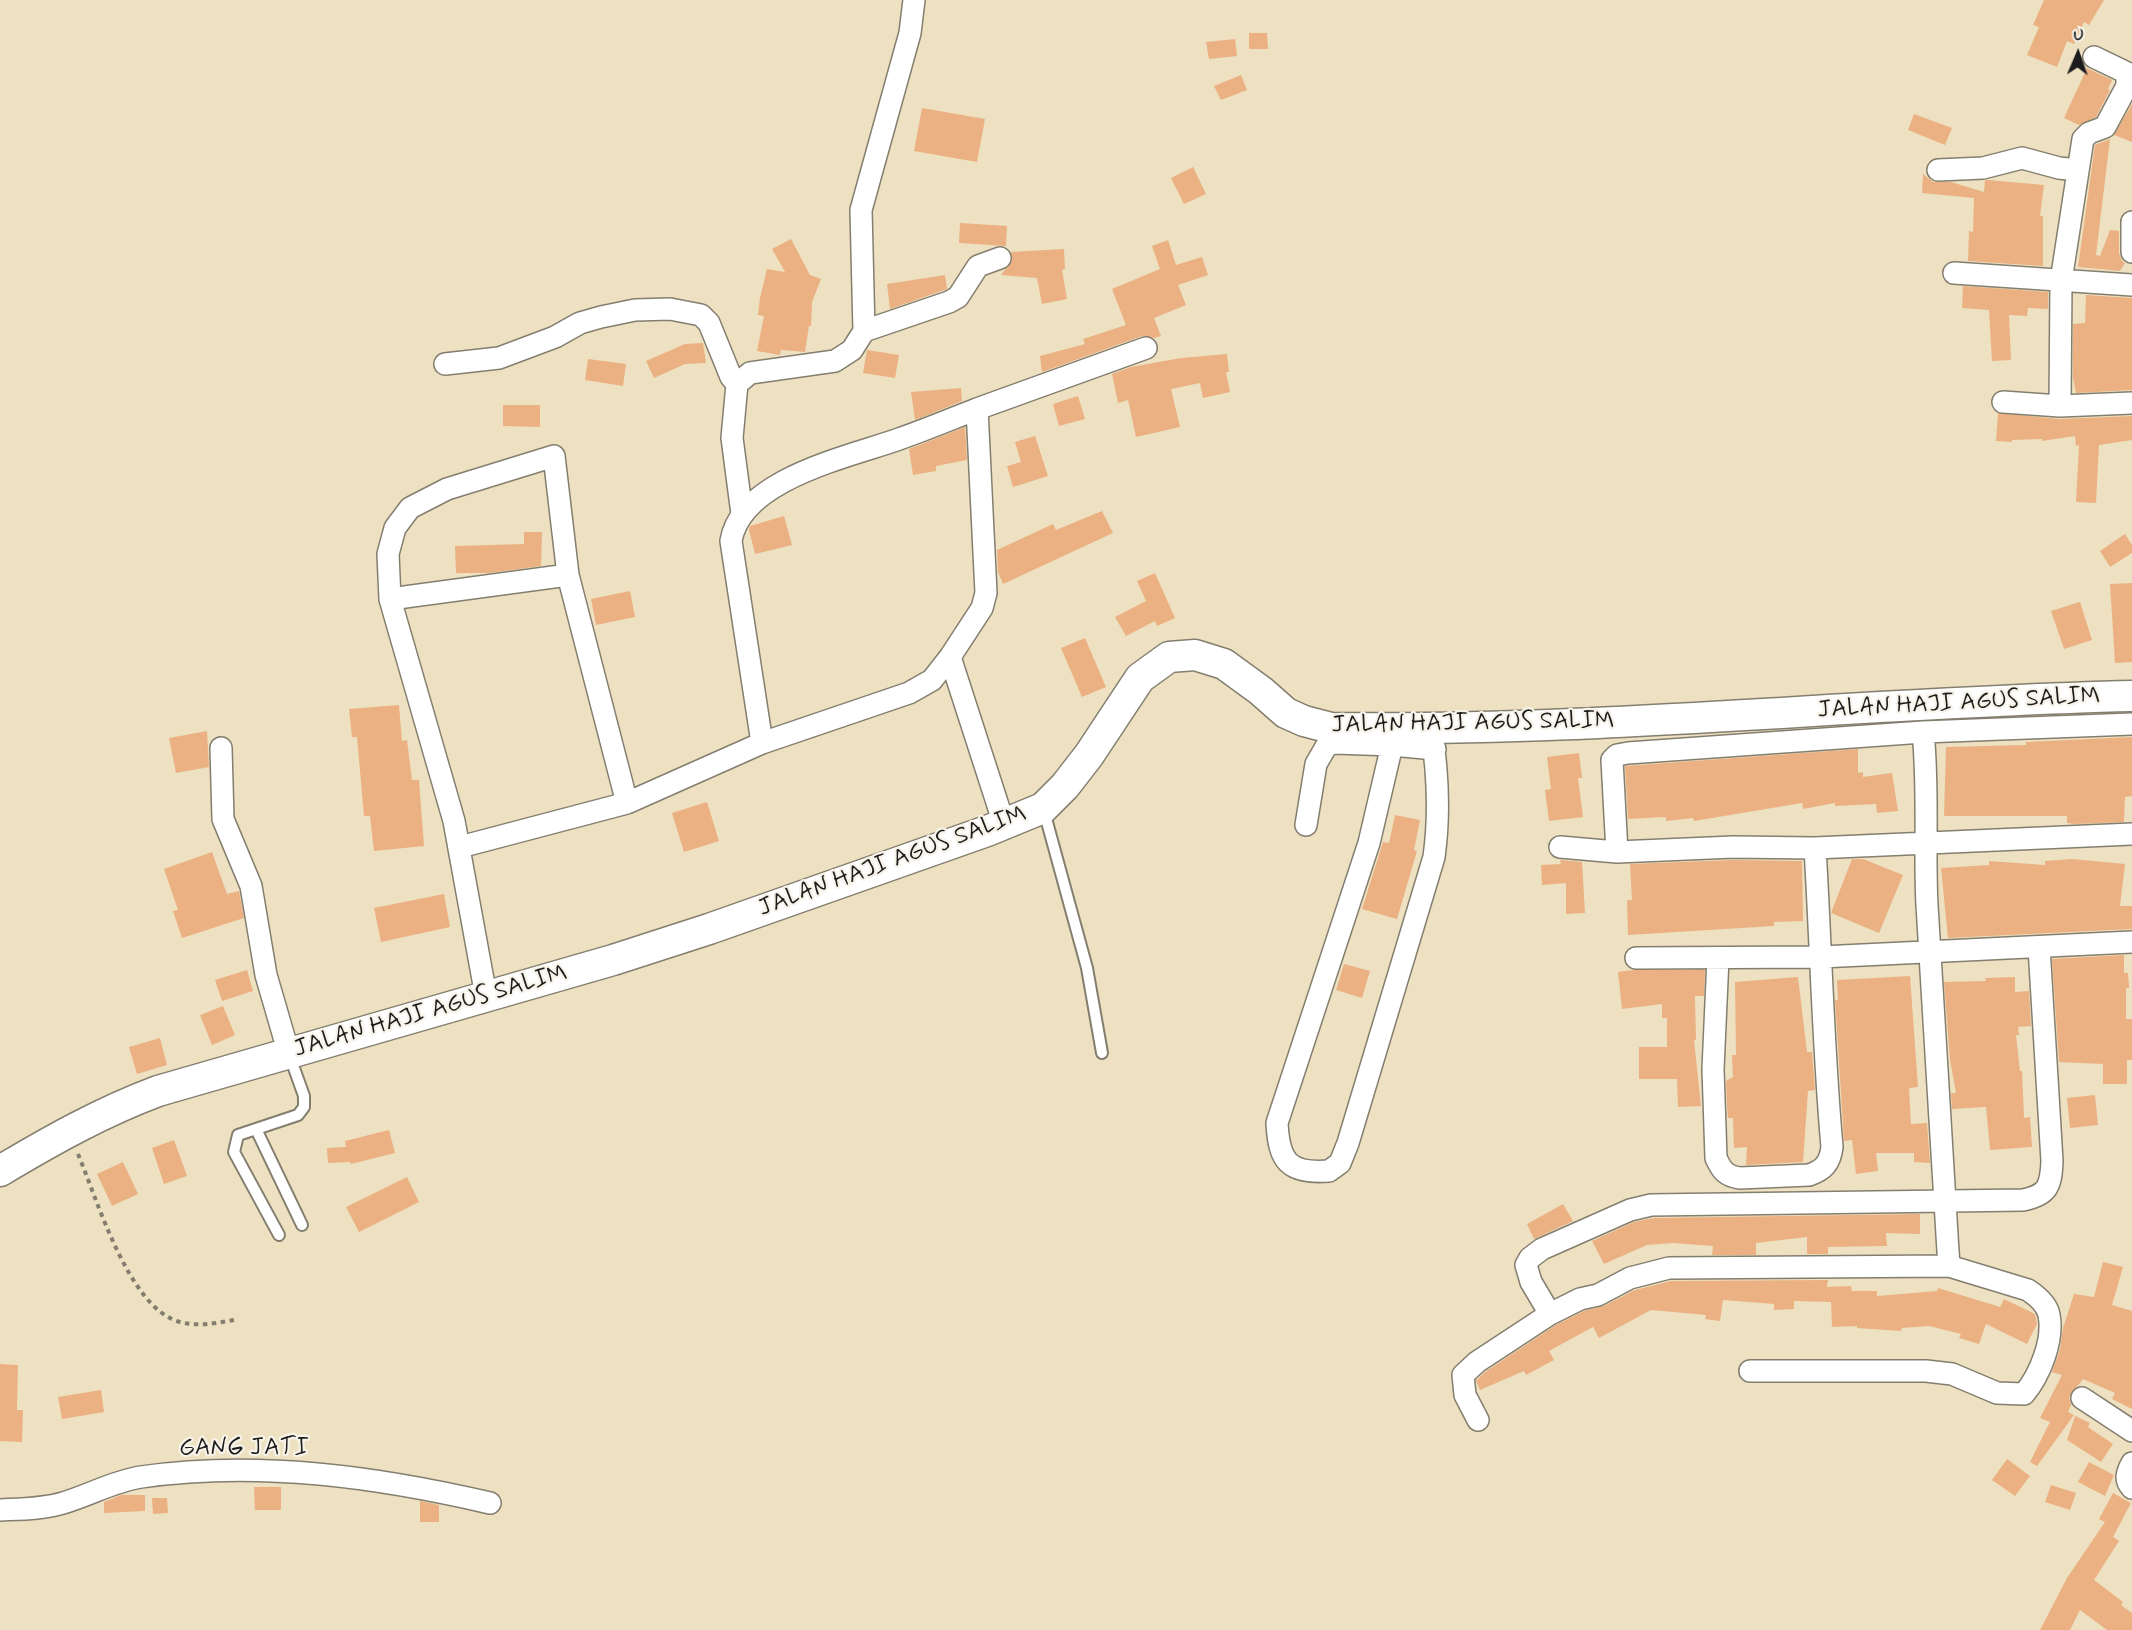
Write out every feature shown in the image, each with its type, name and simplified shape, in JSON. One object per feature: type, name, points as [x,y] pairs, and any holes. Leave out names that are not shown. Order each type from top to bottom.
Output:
[{"type":"street","points":[[742,513],[732,438],[737,384],[750,373],[835,361],[852,350],[864,331],[861,210],[910,33],[914,0]]},
{"type":"street","points":[[2060,406],[2061,281],[2083,139],[2089,133],[2105,127],[2128,81],[2127,73],[2094,57]]},
{"type":"street","points":[[1938,170],[1983,168],[2022,158],[2059,168],[2079,170]]},
{"type":"street","points":[[2132,222],[2132,252]]},
{"type":"street","points":[[864,331],[949,302],[958,297],[978,266],[1000,258]]},
{"type":"street","points":[[1954,273],[2132,285]]},
{"type":"street","points":[[446,363],[499,358],[555,337],[580,323],[601,317],[635,310],[670,309],[701,315],[709,323],[731,377],[737,384]]},
{"type":"street","points":[[762,742],[731,541],[734,525],[742,513],[769,491],[812,468],[1146,348]]},
{"type":"street","points":[[2003,402],[2060,406],[2132,403]]},
{"type":"street","points":[[460,847],[627,803],[762,742],[909,693],[932,680],[982,608],[986,592],[977,410]]},
{"type":"street","points":[[486,996],[460,847],[390,599],[388,554],[395,528],[410,508],[447,489],[554,456],[568,575],[627,803]]},
{"type":"street","points":[[390,599],[568,575]]},
{"type":"street","name":"JALAN HAJI AGUS SALIM","points":[[0,1171],[68,1131],[158,1091],[209,1074],[289,1054],[709,929],[1004,824],[1043,807],[1065,786],[1089,755],[1140,678],[1154,665],[1169,657],[1195,655],[1224,664],[1286,713],[1304,721],[1331,728],[1433,738],[1521,728],[1827,711],[1932,702],[2132,696]]},
{"type":"street","points":[[950,657],[1004,824]]},
{"type":"street","points":[[1617,852],[1612,760],[1617,755],[1923,732],[2132,724]]},
{"type":"street","points":[[1923,732],[1928,808],[1925,843],[1932,953],[1937,1104],[1949,1266]]},
{"type":"street","points":[[1306,825],[1316,764],[1327,745],[1335,743],[1392,745],[1433,738],[1439,817],[1434,858],[1348,1143],[1340,1163],[1329,1171],[1297,1169],[1284,1161],[1278,1145],[1277,1123],[1369,843],[1392,745]]},
{"type":"street","points":[[222,748],[224,819],[250,886],[266,975],[289,1054]]},
{"type":"street","points":[[1560,847],[1617,852],[1733,847],[1815,849],[2132,834]]},
{"type":"street","points":[[1718,958],[1713,1069],[1716,1158],[1725,1173],[1740,1178],[1809,1175],[1820,1172],[1830,1161],[1832,1147],[1820,999],[1821,957],[1815,849]]},
{"type":"street","points":[[1636,958],[1821,957],[2132,942]]},
{"type":"street","points":[[1550,1314],[1531,1282],[1526,1265],[1530,1258],[1542,1249],[1630,1210],[1669,1204],[2023,1200],[2038,1197],[2047,1188],[2051,1177],[2039,946]]},
{"type":"street","points":[[1478,1420],[1465,1395],[1463,1375],[1477,1362],[1550,1314],[1580,1299],[1598,1295],[1630,1278],[1669,1268],[1949,1266],[2028,1290],[2038,1297],[2049,1313],[2049,1338],[2035,1381],[2024,1394],[1997,1393],[1952,1374],[1926,1371],[1750,1371]]},
{"type":"street","points":[[2082,1398],[2132,1431]]},
{"type":"street","points":[[2132,1463],[2127,1479],[2132,1488]]},
{"type":"street","name":"GANG JATI","points":[[0,1510],[46,1507],[140,1477],[224,1472],[357,1478],[424,1488],[490,1503]]},
{"type":"lane","points":[[1043,807],[1087,968],[1102,1053]]},
{"type":"lane","points":[[279,1236],[234,1152],[238,1135],[298,1115],[304,1107],[304,1096],[289,1054]]},
{"type":"lane","points":[[256,1129],[302,1225]]},
{"type":"path","points":[[68,1131],[130,1278],[153,1308],[177,1322],[189,1324],[234,1320]]},
{"type":"building","points":[[2044,0],[2104,0],[2089,25],[2084,22],[2074,44],[2067,41],[2057,67],[2027,55],[2039,27],[2033,25]]},
{"type":"building","points":[[1249,33],[1267,33],[1268,49],[1249,49]]},
{"type":"building","points":[[1235,39],[1237,56],[1209,59],[1206,42]]},
{"type":"building","points":[[2087,68],[2112,80],[2108,89],[2110,90],[2096,117],[2079,125],[2064,118]]},
{"type":"building","points":[[1241,75],[1247,90],[1221,100],[1214,86]]},
{"type":"building","points":[[2132,104],[2132,142],[2114,135]]},
{"type":"building","points":[[922,108],[985,119],[977,162],[914,151]]},
{"type":"building","points":[[1914,114],[1952,128],[1945,145],[1908,130]]},
{"type":"building","points":[[2110,139],[2096,255],[2100,256],[2110,230],[2119,231],[2119,253],[2125,263],[2120,271],[2078,267],[2095,145]]},
{"type":"building","points":[[1193,167],[1206,194],[1184,204],[1171,178]]},
{"type":"building","points":[[1923,174],[1933,182],[1951,182],[1984,192],[1985,180],[2044,185],[2040,216],[2043,216],[2043,266],[1968,261],[1969,231],[1973,232],[1974,198],[1922,193]]},
{"type":"building","points":[[960,223],[1007,226],[1006,246],[959,243]]},
{"type":"building","points":[[791,239],[810,275],[821,279],[812,302],[811,326],[809,326],[805,352],[781,350],[780,355],[757,351],[764,316],[758,315],[760,298],[767,269],[785,272],[772,249]]},
{"type":"building","points":[[1168,240],[1176,265],[1202,257],[1208,275],[1178,285],[1186,305],[1154,318],[1161,336],[1154,338],[1142,336],[1042,372],[1040,356],[1085,344],[1083,339],[1126,325],[1112,289],[1160,269],[1152,246]]},
{"type":"building","points":[[1064,249],[1065,269],[1062,270],[1067,299],[1042,304],[1037,278],[1001,275],[1012,261],[1011,252]]},
{"type":"building","points":[[945,275],[947,289],[890,309],[887,284]]},
{"type":"building","points":[[1963,286],[2048,292],[2048,309],[2028,308],[2027,316],[2009,315],[2011,360],[1992,361],[1989,310],[1962,308]]},
{"type":"building","points":[[2086,295],[2132,298],[2132,390],[2076,393],[2073,378],[2073,324],[2085,323]]},
{"type":"building","points":[[703,343],[706,363],[685,364],[654,378],[646,361],[685,344]]},
{"type":"building","points":[[867,350],[899,355],[895,378],[863,373]]},
{"type":"building","points":[[1227,354],[1229,372],[1226,372],[1230,392],[1203,398],[1200,383],[1171,389],[1180,427],[1136,437],[1128,400],[1118,403],[1112,374],[1131,367],[1181,358]]},
{"type":"building","points":[[588,359],[626,364],[623,386],[585,380]]},
{"type":"building","points":[[961,388],[962,401],[915,420],[911,392]]},
{"type":"building","points":[[1078,396],[1085,419],[1059,426],[1053,404]]},
{"type":"building","points":[[503,405],[540,405],[540,427],[503,426]]},
{"type":"building","points":[[1998,413],[2059,419],[2132,416],[2132,440],[2099,445],[2096,503],[2076,502],[2079,445],[2076,446],[2075,436],[2042,441],[2042,439],[1996,441]]},
{"type":"building","points":[[965,427],[967,460],[936,466],[936,471],[913,475],[909,449]]},
{"type":"building","points":[[1035,436],[1048,476],[1013,487],[1007,466],[1021,462],[1015,442]]},
{"type":"building","points":[[1102,511],[1113,533],[1003,584],[998,572],[997,550],[1053,524],[1056,530]]},
{"type":"building","points":[[784,516],[792,545],[755,554],[750,526]]},
{"type":"building","points":[[524,532],[542,532],[541,566],[489,573],[456,573],[455,546],[524,544]]},
{"type":"building","points":[[2125,534],[2132,545],[2132,553],[2110,567],[2100,551]]},
{"type":"building","points":[[1155,573],[1175,618],[1157,626],[1155,621],[1126,636],[1115,617],[1146,601],[1137,581]]},
{"type":"building","points":[[2132,583],[2132,662],[2115,663],[2110,584]]},
{"type":"building","points":[[630,591],[635,617],[596,625],[591,599]]},
{"type":"building","points":[[2080,602],[2092,640],[2064,649],[2051,611]]},
{"type":"building","points":[[1085,638],[1106,687],[1082,697],[1061,648]]},
{"type":"building","points":[[399,705],[402,741],[407,740],[412,780],[419,780],[424,846],[374,851],[370,816],[364,816],[357,737],[352,737],[349,709]]},
{"type":"building","points":[[207,731],[209,767],[176,773],[169,738]]},
{"type":"building","points":[[2132,737],[2132,796],[2125,797],[2124,822],[2075,824],[2067,823],[2067,816],[1944,816],[1946,747],[2026,745],[2026,742]]},
{"type":"building","points":[[1858,749],[1858,773],[1863,772],[1863,777],[1892,773],[1898,811],[1877,813],[1876,804],[1835,806],[1835,803],[1803,809],[1802,803],[1694,821],[1693,818],[1666,821],[1666,817],[1628,819],[1625,766]]},
{"type":"building","points":[[1579,753],[1582,778],[1578,778],[1583,817],[1549,821],[1545,790],[1551,789],[1547,757]]},
{"type":"building","points":[[707,802],[719,841],[684,852],[672,813]]},
{"type":"building","points":[[1395,815],[1420,820],[1414,850],[1417,851],[1397,919],[1362,909],[1383,842],[1389,843]]},
{"type":"building","points":[[212,852],[227,894],[239,891],[244,918],[182,938],[173,911],[178,910],[164,869]]},
{"type":"building","points":[[1852,859],[1863,859],[1903,875],[1879,933],[1831,913]]},
{"type":"building","points":[[2072,859],[2125,864],[2120,906],[2132,906],[2132,929],[1948,938],[1941,868],[1989,865],[1989,861],[2045,865],[2045,861]]},
{"type":"building","points":[[1560,860],[1582,862],[1585,913],[1566,914],[1566,883],[1542,885],[1541,865],[1561,864]]},
{"type":"building","points":[[1733,860],[1802,861],[1803,921],[1774,922],[1774,926],[1628,935],[1627,900],[1632,900],[1630,864]]},
{"type":"building","points":[[444,894],[450,927],[381,942],[374,908]]},
{"type":"building","points":[[2124,955],[2124,973],[2128,973],[2129,988],[2126,988],[2126,1019],[2132,1019],[2132,1060],[2127,1060],[2127,1084],[2103,1084],[2103,1064],[2059,1062],[2052,959]]},
{"type":"building","points":[[1344,964],[1370,971],[1362,998],[1336,990]]},
{"type":"building","points":[[247,970],[253,991],[222,1001],[215,980]]},
{"type":"building","points":[[1705,970],[1704,996],[1695,996],[1696,1040],[1694,1040],[1701,1106],[1678,1107],[1677,1079],[1639,1079],[1639,1047],[1667,1047],[1667,1018],[1662,1018],[1662,1004],[1622,1009],[1618,972]]},
{"type":"building","points":[[1910,976],[1918,1087],[1909,1088],[1911,1124],[1927,1123],[1930,1163],[1914,1162],[1914,1153],[1876,1153],[1878,1171],[1856,1174],[1852,1140],[1844,1141],[1835,1000],[1838,1000],[1837,980]]},
{"type":"building","points":[[1798,977],[1807,1052],[1812,1052],[1815,1090],[1808,1091],[1803,1162],[1746,1165],[1747,1147],[1734,1148],[1733,1118],[1728,1118],[1727,1105],[1726,1081],[1733,1077],[1732,1055],[1736,1055],[1735,982]]},
{"type":"building","points":[[2015,977],[2015,992],[2029,991],[2031,1026],[2018,1027],[2019,1035],[2016,1035],[2020,1071],[2022,1071],[2024,1118],[2030,1117],[2032,1147],[1990,1150],[1986,1107],[1952,1109],[1951,1093],[1956,1093],[1950,1060],[1944,982],[1986,981],[1985,978]]},
{"type":"building","points":[[223,1006],[235,1035],[212,1045],[200,1015]]},
{"type":"building","points":[[160,1038],[167,1065],[137,1074],[129,1047]]},
{"type":"building","points":[[2095,1095],[2098,1125],[2070,1128],[2067,1098]]},
{"type":"building","points":[[389,1130],[395,1153],[351,1164],[350,1162],[328,1163],[327,1148],[346,1147],[345,1141]]},
{"type":"building","points":[[174,1140],[187,1176],[164,1184],[152,1148]]},
{"type":"building","points":[[123,1162],[138,1194],[112,1206],[97,1174]]},
{"type":"building","points":[[407,1177],[419,1202],[359,1232],[346,1207]]},
{"type":"building","points":[[1563,1204],[1573,1221],[1534,1239],[1527,1224]]},
{"type":"building","points":[[1920,1214],[1920,1234],[1886,1233],[1887,1246],[1828,1247],[1828,1254],[1807,1254],[1807,1237],[1756,1243],[1756,1255],[1712,1255],[1713,1246],[1673,1243],[1647,1245],[1604,1264],[1592,1241],[1634,1222],[1653,1218]]},
{"type":"building","points":[[2103,1262],[2123,1267],[2112,1305],[2132,1311],[2132,1409],[2112,1399],[2115,1393],[2083,1379],[2069,1397],[2071,1405],[2068,1412],[2074,1415],[2037,1466],[2030,1462],[2050,1422],[2040,1418],[2062,1375],[2052,1372],[2074,1294],[2094,1297]]},
{"type":"building","points":[[1828,1280],[1827,1287],[1851,1286],[1852,1291],[1877,1291],[1877,1296],[1937,1291],[1938,1288],[2000,1307],[2004,1299],[2035,1314],[2037,1324],[2027,1344],[1986,1324],[1979,1344],[1959,1338],[1961,1334],[1929,1326],[1902,1328],[1901,1331],[1857,1328],[1857,1326],[1832,1327],[1831,1302],[1794,1301],[1794,1309],[1774,1310],[1774,1304],[1723,1300],[1720,1321],[1705,1319],[1706,1315],[1651,1310],[1599,1338],[1593,1327],[1549,1351],[1554,1360],[1526,1375],[1524,1371],[1480,1390],[1476,1381],[1485,1372],[1556,1325],[1584,1311],[1604,1306],[1635,1290],[1671,1281]]},
{"type":"building","points":[[0,1364],[18,1365],[17,1410],[23,1410],[22,1442],[0,1441]]},
{"type":"building","points":[[101,1390],[104,1412],[62,1419],[58,1397]]},
{"type":"building","points":[[2075,1416],[2090,1423],[2088,1427],[2113,1444],[2101,1462],[2067,1440]]},
{"type":"building","points":[[2007,1459],[2030,1476],[2015,1496],[1992,1480]]},
{"type":"building","points":[[2089,1462],[2114,1475],[2105,1496],[2078,1482]]},
{"type":"building","points":[[2051,1485],[2076,1493],[2070,1510],[2045,1502]]},
{"type":"building","points":[[254,1487],[281,1487],[281,1510],[255,1510]]},
{"type":"building","points":[[2113,1493],[2131,1503],[2113,1537],[2119,1541],[2094,1580],[2123,1602],[2121,1605],[2132,1613],[2132,1630],[2107,1630],[2080,1610],[2070,1630],[2040,1630],[2067,1578],[2105,1522],[2099,1519]]},
{"type":"building","points":[[121,1495],[145,1495],[145,1511],[104,1513],[104,1502]]},
{"type":"building","points":[[152,1498],[167,1498],[168,1513],[153,1514]]},
{"type":"building","points":[[420,1501],[439,1505],[439,1522],[420,1522]]}]
